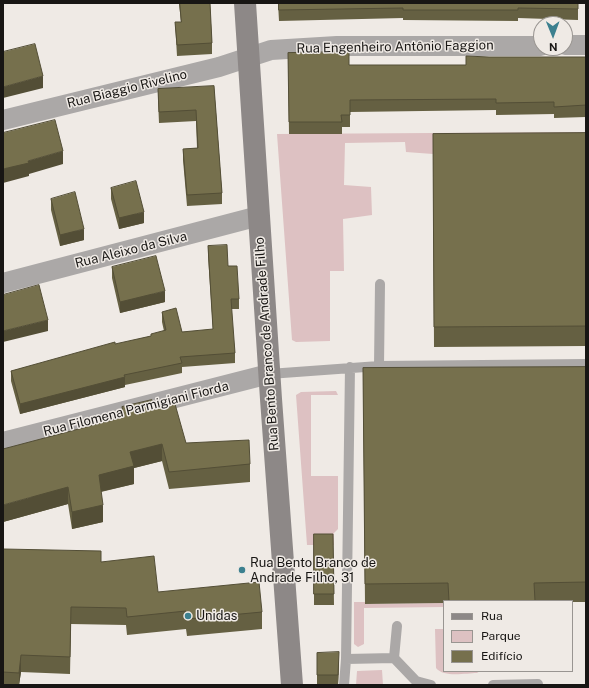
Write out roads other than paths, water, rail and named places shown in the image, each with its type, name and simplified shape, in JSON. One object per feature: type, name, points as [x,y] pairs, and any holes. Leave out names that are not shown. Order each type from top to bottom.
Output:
[{"type":"street","name":"Rua Bento Branco de Andrade Filho","points":[[245,3],[250,56],[269,374],[292,685]]},
{"type":"street","points":[[573,46],[586,45]]},
{"type":"street","name":"Rua Engenheiro Antônio Faggion","points":[[250,56],[271,50],[337,46],[533,46]]},
{"type":"street","name":"Rua Biaggio Rivelino","points":[[3,120],[220,67],[250,56]]},
{"type":"street","name":"Rua Aleixo da Silva","points":[[3,283],[259,216]]},
{"type":"street","name":"Rua Filomena Parmigiani Fiorda","points":[[3,442],[269,374]]},
{"type":"lane","points":[[379,366],[380,284]]},
{"type":"lane","points":[[269,374],[379,366],[586,364]]},
{"type":"lane","points":[[344,685],[346,659],[350,367]]},
{"type":"lane","points":[[394,658],[397,626]]},
{"type":"lane","points":[[346,659],[394,658],[416,680],[430,685]]},
{"type":"lane","points":[[493,685],[538,684]]},
{"type":"place","name":"Rua Bento Branco de Andrade Filho, 31","points":[[242,570]]},
{"type":"place","name":"Unidas","points":[[188,616]]}]
